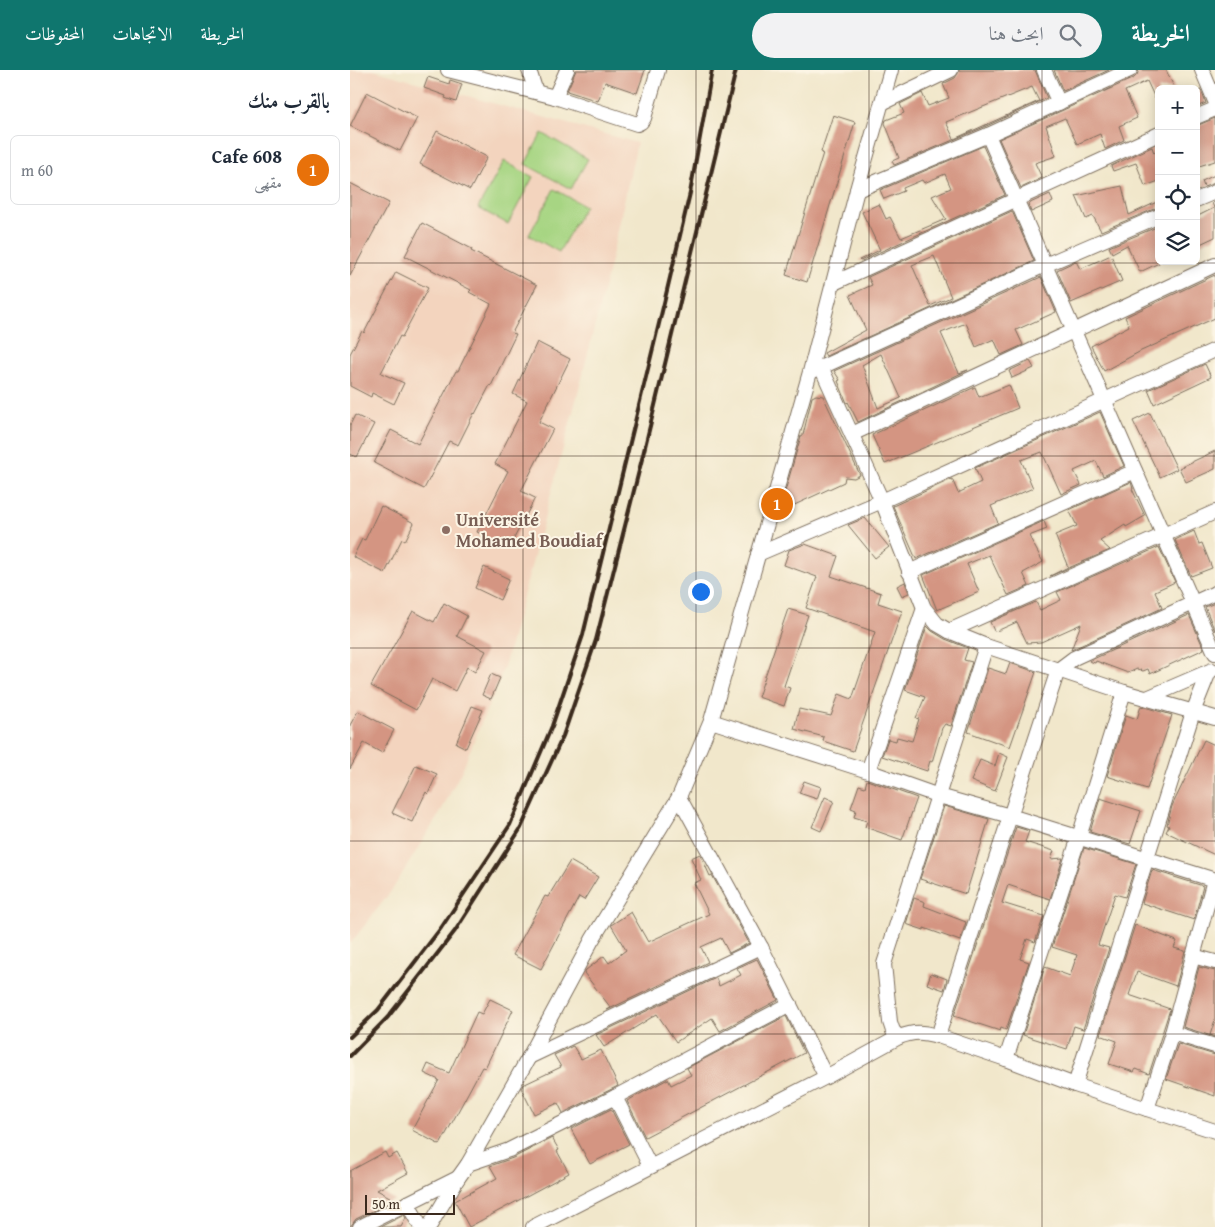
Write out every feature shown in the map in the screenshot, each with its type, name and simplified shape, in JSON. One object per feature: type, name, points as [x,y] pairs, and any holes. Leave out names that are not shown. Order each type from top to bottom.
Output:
[{"type":"street","points":[[448,70],[476,74],[637,124],[644,118],[658,70]]},
{"type":"street","points":[[528,70],[536,92]]},
{"type":"street","points":[[555,97],[567,70]]},
{"type":"street","points":[[430,1227],[529,1057],[592,940],[679,797],[712,721],[758,554],[816,370],[834,283],[857,190],[891,70]]},
{"type":"street","points":[[882,102],[950,70]]},
{"type":"street","points":[[1044,70],[1059,103]]},
{"type":"street","points":[[1202,70],[1215,101]]},
{"type":"street","points":[[857,190],[988,135],[1124,71]]},
{"type":"street","points":[[1200,115],[1215,108]]},
{"type":"street","points":[[988,135],[1215,653]]},
{"type":"street","points":[[834,283],[1155,136]]},
{"type":"street","points":[[1200,198],[1215,192]]},
{"type":"street","points":[[816,370],[1045,265],[1155,218]]},
{"type":"street","points":[[852,434],[1215,265]]},
{"type":"street","points":[[758,554],[882,501],[1215,350]]},
{"type":"street","points":[[816,370],[852,434],[882,501],[924,608],[938,624],[949,631],[986,646],[1124,692],[1215,718]]},
{"type":"street","points":[[909,572],[1135,471]]},
{"type":"street","points":[[949,631],[1215,512]]},
{"type":"street","points":[[938,1036],[1058,670],[1074,658],[1215,593]]},
{"type":"street","points":[[868,771],[924,608]]},
{"type":"street","points":[[899,1037],[893,1031],[890,1022],[884,964],[986,646]]},
{"type":"street","points":[[1147,698],[1212,670]]},
{"type":"street","points":[[1075,1085],[1193,712],[1212,670]]},
{"type":"street","points":[[1006,1058],[1079,837],[1124,692]]},
{"type":"street","points":[[712,721],[939,796],[1010,816],[1215,880],[1172,1033],[1147,1109]]},
{"type":"street","points":[[679,797],[761,947],[826,1077]]},
{"type":"street","points":[[529,1057],[761,947]]},
{"type":"street","points":[[1193,956],[1215,962]]},
{"type":"street","points":[[468,1164],[510,1150],[615,1097],[790,1004]]},
{"type":"street","points":[[533,1227],[826,1077],[899,1037],[911,1033],[921,1032],[938,1036],[1006,1058],[1075,1085],[1215,1131]]},
{"type":"street","points":[[1172,1033],[1215,1046]]},
{"type":"street","points":[[615,1097],[650,1166]]},
{"type":"street","points":[[360,1227],[458,1178]]},
{"type":"street","points":[[407,1203],[421,1227]]},
{"type":"shaded area","name":"Université Mohamed Boudiaf","points":[[350,70],[373,70],[637,143],[611,260],[578,393],[504,667],[462,770],[440,813],[392,890],[350,944]]},
{"type":"green space","points":[[542,133],[588,159],[571,189],[525,164]]},
{"type":"green space","points":[[504,161],[533,177],[508,224],[478,208]]},
{"type":"green space","points":[[554,189],[585,206],[559,252],[529,235]]},
{"type":"building","points":[[576,70],[645,70],[637,93],[605,82],[598,101],[567,91]]},
{"type":"building","points":[[960,70],[1035,70],[1047,98],[984,127],[894,165],[892,161],[899,158],[885,123],[886,120],[904,113],[900,104],[922,93],[928,106],[949,98],[943,84],[955,78]],"holes":[[[1032,87],[1039,101],[954,139],[946,122]]]},
{"type":"building","points":[[1054,70],[1109,70],[1063,91]]},
{"type":"building","points":[[1139,70],[1166,70],[1173,85],[1155,85],[1155,98],[1147,81],[1125,91],[1137,118],[1119,126],[1124,140],[1105,149],[1100,134],[1077,144],[1065,118],[1046,126],[1056,156],[1035,163],[1042,178],[1021,188],[999,139],[1137,75]]},
{"type":"building","points":[[428,77],[449,84],[450,80],[462,84],[456,102],[424,88]]},
{"type":"building","points":[[1200,90],[1206,103],[1200,105]]},
{"type":"building","points":[[367,92],[417,118],[400,151],[350,126]]},
{"type":"building","points":[[833,115],[855,122],[807,282],[786,275]]},
{"type":"building","points":[[1215,118],[1215,161],[1200,166],[1200,130],[1200,124]]},
{"type":"building","points":[[437,131],[487,157],[470,190],[420,164]]},
{"type":"building","points":[[983,146],[1005,195],[859,260],[880,250],[862,212],[879,204],[886,219],[890,217],[901,238],[946,219],[932,196],[951,188],[945,174],[924,183],[922,180],[903,188],[904,191],[884,199],[880,190]]},
{"type":"building","points":[[1152,147],[1155,152],[1155,182],[1145,186],[1136,163],[1113,171],[1111,166]]},
{"type":"building","points":[[1215,175],[1215,183],[1204,187],[1202,181]]},
{"type":"building","points":[[350,183],[389,203],[350,276]]},
{"type":"building","points":[[1122,186],[1129,215],[1155,203],[1155,209],[1101,231],[1093,216],[1086,219],[1076,196]]},
{"type":"building","points":[[1050,194],[1053,202],[1031,212],[1028,204]]},
{"type":"building","points":[[1215,202],[1215,237],[1200,244],[1200,215],[1214,208],[1212,203]]},
{"type":"building","points":[[1012,211],[1034,261],[826,356],[824,353],[866,330],[850,295],[872,285],[868,277]],"holes":[[[934,256],[951,297],[930,306],[912,265]]]},
{"type":"building","points":[[422,223],[537,285],[512,333],[516,334],[491,386],[474,413],[458,445],[449,441],[424,489],[374,463],[391,430],[418,444],[456,371],[458,371],[491,304],[469,292],[471,290],[405,256]]},
{"type":"building","points":[[1155,228],[1155,265],[1140,272],[1127,245],[1112,253],[1109,247]]},
{"type":"building","points":[[1111,255],[1122,281],[1071,303],[1057,270],[1076,261],[1080,269]]},
{"type":"building","points":[[396,272],[428,288],[381,373],[404,383],[394,404],[372,393],[371,397],[350,386],[350,354],[362,331],[364,333]]},
{"type":"building","points":[[1215,275],[1215,318],[1141,351],[1104,371],[1091,346],[1129,326],[1125,317]]},
{"type":"building","points":[[1041,277],[1056,312],[1016,330],[1023,345],[1001,355],[994,339],[976,347],[966,323],[941,333],[959,373],[968,370],[858,422],[847,403],[838,381],[840,380],[834,371]],"holes":[[[881,354],[901,398],[878,408],[862,365]]]},
{"type":"building","points":[[537,342],[570,359],[539,422],[553,429],[521,491],[535,498],[509,548],[477,532],[508,471],[495,464],[527,401],[513,394]]},
{"type":"building","points":[[1030,361],[1034,368],[1012,378],[1009,371]]},
{"type":"building","points":[[1205,364],[1211,377],[1154,404],[1148,390]]},
{"type":"building","points":[[1009,385],[1018,408],[885,464],[872,435],[975,387],[979,397]]},
{"type":"building","points":[[816,395],[823,396],[860,475],[854,478],[845,477],[844,482],[788,508],[784,495],[801,436],[803,435],[812,397]]},
{"type":"building","points":[[1100,412],[1124,466],[1103,476],[1096,461],[1074,471],[1081,485],[1061,494],[1042,452],[1021,460],[1033,488],[991,506],[998,523],[916,559],[893,506],[952,479],[958,493],[981,482],[975,468]]},
{"type":"building","points":[[1150,413],[1177,469],[1160,477],[1133,421]]},
{"type":"building","points":[[355,415],[374,424],[357,457],[350,454],[350,425]]},
{"type":"building","points":[[1215,451],[1215,469],[1186,482],[1179,468]]},
{"type":"building","points":[[1131,482],[1132,489],[1145,516],[1126,527],[1125,525],[1100,541],[1110,550],[1050,576],[1068,567],[1055,535],[1077,526],[1069,510]]},
{"type":"building","points":[[381,506],[414,523],[405,541],[402,539],[385,573],[353,557],[362,539],[365,540]]},
{"type":"building","points":[[865,518],[889,547],[875,558],[848,525]]},
{"type":"building","points":[[1044,521],[1047,529],[1029,536],[1043,562],[1023,573],[1029,586],[1008,595],[989,555],[967,564],[979,592],[937,610],[923,575]]},
{"type":"building","points":[[1194,531],[1199,544],[1202,543],[1212,568],[1191,576],[1175,540]]},
{"type":"building","points":[[805,544],[838,556],[831,576],[881,593],[878,603],[902,611],[853,751],[823,741],[824,737],[794,729],[799,709],[831,716],[839,694],[852,699],[875,632],[806,608],[817,577],[784,565],[789,550]]},
{"type":"building","points":[[1159,547],[1175,582],[1155,591],[1162,608],[1071,650],[1081,624],[1041,642],[1027,643],[1017,622],[994,631],[990,622],[1036,602],[1040,610],[1061,600],[1057,592]]},
{"type":"building","points":[[484,567],[509,579],[500,600],[475,588]]},
{"type":"building","points":[[905,582],[909,593],[902,596],[897,586]]},
{"type":"building","points":[[444,603],[467,616],[457,636],[486,651],[475,672],[467,667],[455,691],[432,679],[416,710],[371,686],[413,611],[434,622]]},
{"type":"building","points":[[1215,603],[1215,631],[1205,607]]},
{"type":"building","points":[[788,609],[808,615],[784,686],[790,688],[784,706],[758,697]]},
{"type":"building","points":[[1189,615],[1204,649],[1150,674],[1148,669],[1143,671],[1137,669],[1128,673],[1096,661],[1095,663],[1089,661]]},
{"type":"building","points":[[927,626],[945,639],[968,648],[964,660],[972,662],[951,726],[945,724],[942,728],[932,762],[930,761],[927,771],[882,756],[888,739],[896,741],[897,737],[912,741],[919,719],[916,718],[925,697],[905,690]]},
{"type":"building","points":[[1010,663],[1036,672],[1010,747],[968,732],[988,668],[1006,674]]},
{"type":"building","points":[[491,674],[500,678],[491,699],[482,695]]},
{"type":"building","points":[[472,706],[483,710],[466,748],[456,743]]},
{"type":"building","points":[[1141,706],[1172,715],[1147,789],[1107,776],[1126,715],[1137,719]]},
{"type":"building","points":[[358,711],[394,730],[382,753],[364,743],[350,769],[350,725]]},
{"type":"building","points":[[1204,740],[1215,745],[1215,855],[1166,832],[1169,826],[1167,825],[1172,806]]},
{"type":"building","points":[[999,753],[1008,757],[995,791],[971,781],[980,760],[995,766]]},
{"type":"building","points":[[416,765],[437,774],[412,822],[392,813]]},
{"type":"building","points":[[867,780],[917,798],[902,840],[865,827],[867,821],[854,817],[856,810],[851,808],[859,785],[865,787]]},
{"type":"building","points":[[804,781],[821,787],[817,799],[799,793]]},
{"type":"building","points":[[825,797],[834,801],[821,831],[812,827]]},
{"type":"building","points":[[1100,798],[1141,811],[1130,844],[1090,832]]},
{"type":"building","points":[[944,806],[989,819],[966,894],[920,879]]},
{"type":"building","points":[[1016,827],[1029,831],[1025,842],[1054,851],[1051,859],[1063,858],[1050,899],[1008,885],[1002,903],[1044,916],[1035,942],[1027,939],[1020,959],[1029,962],[1006,1030],[1001,1028],[1000,1031],[954,1016]]},
{"type":"building","points":[[1084,848],[1136,864],[1125,897],[1115,894],[1098,945],[1109,948],[1083,1029],[1074,1026],[1067,1049],[1023,1035],[1045,967],[1070,976],[1077,955],[1052,947]]},
{"type":"building","points":[[700,854],[710,876],[712,875],[749,943],[729,953],[721,938],[701,947],[708,962],[607,1010],[611,1008],[584,973],[604,956],[609,963],[626,950],[611,925],[631,912],[648,942],[709,914],[694,883],[701,880],[691,858]]},
{"type":"building","points":[[570,861],[598,877],[584,900],[579,897],[541,969],[513,955],[545,896],[548,897]]},
{"type":"building","points":[[1152,870],[1203,886],[1194,920],[1142,903]]},
{"type":"building","points":[[914,898],[925,902],[924,906],[966,922],[960,941],[924,928],[924,930],[906,924]]},
{"type":"building","points":[[1135,925],[1177,941],[1174,948],[1185,951],[1176,986],[1137,972],[1129,995],[1170,1009],[1149,1074],[1136,1069],[1134,1072],[1109,1064],[1117,1041],[1100,1035]]},
{"type":"building","points":[[757,959],[778,1000],[720,1031],[712,1018],[676,1042],[657,1014],[604,1047],[596,1035],[716,978],[719,986],[741,975],[737,968]]},
{"type":"building","points":[[1199,967],[1215,971],[1215,1020],[1210,1035],[1215,1037],[1183,1027]]},
{"type":"building","points":[[931,973],[947,979],[944,990],[927,984]]},
{"type":"building","points":[[490,999],[513,1010],[485,1068],[482,1067],[440,1145],[412,1130],[439,1080],[424,1073],[428,1064],[449,1073],[477,1012],[482,1014]]},
{"type":"building","points":[[786,1016],[804,1053],[645,1137],[627,1101],[668,1079],[671,1085],[691,1075],[687,1068]]},
{"type":"building","points":[[1178,1044],[1215,1055],[1215,1096],[1166,1079]]},
{"type":"building","points":[[573,1046],[581,1059],[601,1050],[618,1086],[563,1113],[558,1103],[534,1114],[521,1088],[523,1085],[561,1067],[554,1055]]},
{"type":"building","points":[[611,1109],[629,1144],[590,1164],[571,1129]]},
{"type":"building","points":[[552,1138],[569,1173],[469,1227],[455,1201],[497,1178],[490,1166],[513,1158]]},
{"type":"building","points":[[385,1152],[388,1158],[397,1153],[408,1173],[377,1190],[395,1200],[356,1219],[350,1227],[350,1171]]},
{"type":"building","points":[[404,1215],[406,1218],[401,1227],[380,1227]]},
{"type":"railway","points":[[350,1037],[378,1010],[441,928],[510,825],[552,726],[583,635],[664,303],[690,193],[712,70]]},
{"type":"railway","points":[[350,1056],[388,1017],[455,931],[521,828],[563,736],[596,640],[736,70]]},
{"type":"place","name":"Cafe 608","points":[[777,504]]},
{"type":"place","name":"Université Mohamed Boudiaf","points":[[446,530]]}]
